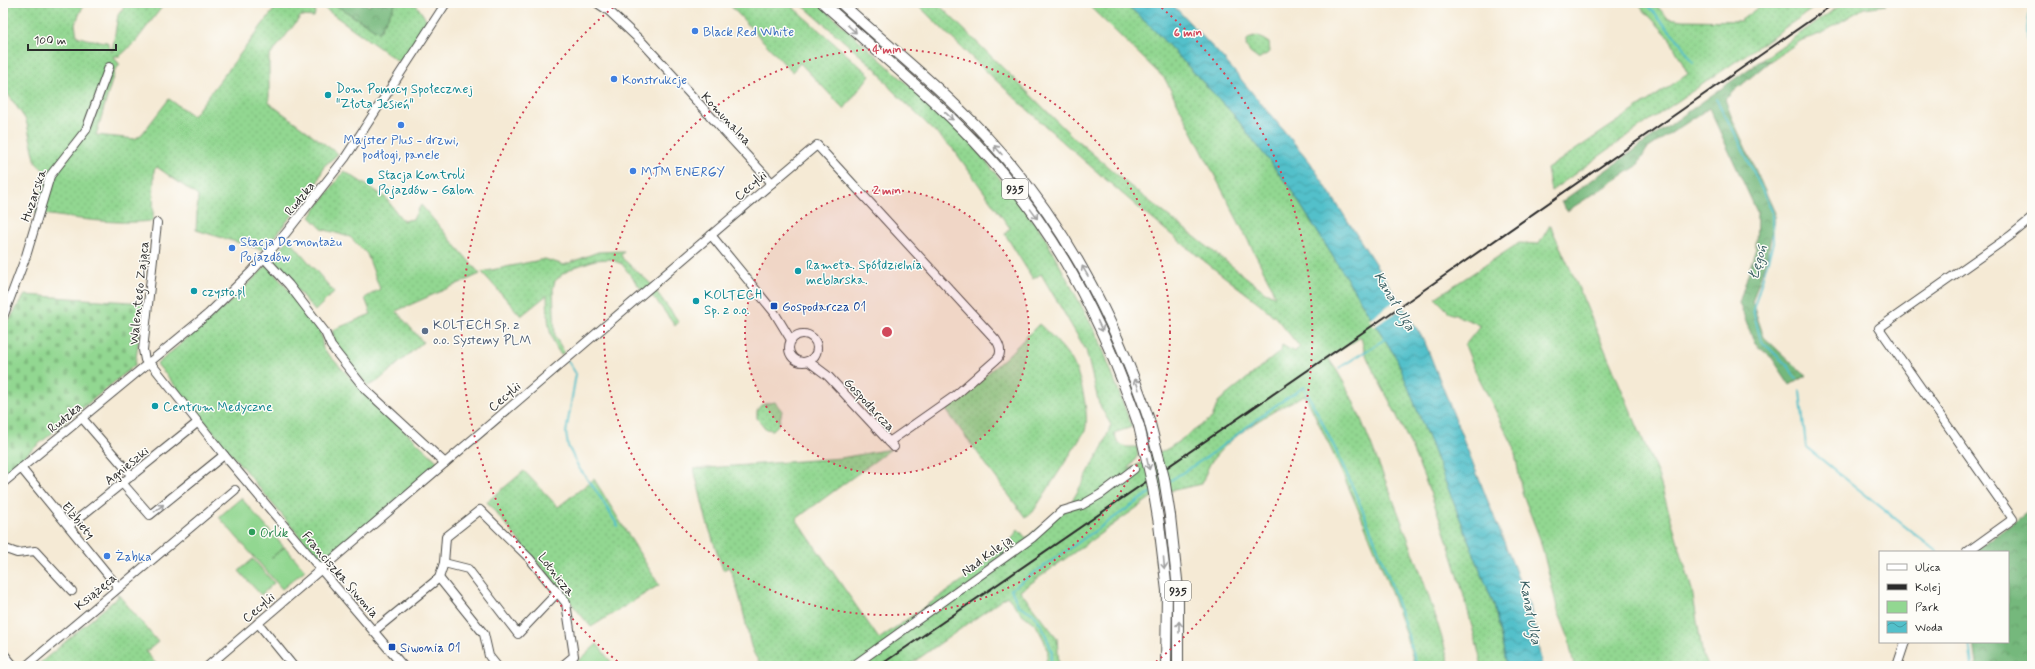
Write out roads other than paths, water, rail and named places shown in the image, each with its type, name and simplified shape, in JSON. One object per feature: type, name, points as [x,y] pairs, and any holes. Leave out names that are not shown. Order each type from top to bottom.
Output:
[{"type":"main road","name":"935","points":[[823,3],[975,142],[1035,215],[1066,262],[1087,300],[1114,356],[1139,426],[1152,482],[1159,524],[1167,591],[1166,666]]},
{"type":"main road","name":"935","points":[[841,3],[983,134],[1046,210],[1065,238],[1098,294],[1124,353],[1149,420],[1170,516],[1178,589],[1178,666]]},
{"type":"street","name":"Rudzka","points":[[3,483],[208,314],[264,258],[345,158],[446,3]]},
{"type":"street","name":"Komunalna","points":[[597,3],[609,11],[643,43],[772,183]]},
{"type":"street","name":"Huzarska","points":[[3,317],[26,256],[50,176],[86,130],[109,67]]},
{"type":"street","name":"Cecylii","points":[[208,666],[818,145],[996,340],[1000,347],[1001,353],[998,358],[956,395],[891,444]]},
{"type":"street","points":[[1968,551],[2013,519],[1879,328],[2010,236],[2032,218]]},
{"type":"street","name":"Walentego Zająca","points":[[149,363],[145,360],[143,350],[157,223]]},
{"type":"street","name":"Gospodarcza","points":[[711,235],[774,312],[791,340],[789,349],[792,357],[800,361],[808,361],[828,376],[891,444]]},
{"type":"street","points":[[264,258],[289,285],[325,332],[331,346],[366,390],[445,463]]},
{"type":"street","name":"Gospodarcza","points":[[774,312],[800,334],[806,334],[813,339],[817,347],[816,353],[828,376]]},
{"type":"street","points":[[791,340],[800,334]]},
{"type":"street","points":[[808,361],[816,353]]},
{"type":"street","name":"Franciszka Siwonia","points":[[149,363],[197,423],[403,666]]},
{"type":"street","points":[[82,418],[132,476]]},
{"type":"street","name":"Agnieszki","points":[[69,526],[197,423]]},
{"type":"street","points":[[123,484],[150,515],[224,455]]},
{"type":"street","name":"Elżbiety","points":[[21,468],[118,587]]},
{"type":"street","name":"Nad Koleją","points":[[853,666],[1032,538],[1056,515],[1062,511],[1082,505],[1101,494],[1134,469]]},
{"type":"street","name":"Książęca","points":[[26,666],[235,490]]},
{"type":"street","name":"Lotnicza","points":[[444,562],[446,537],[480,510],[529,558],[566,603],[574,656],[562,666]]},
{"type":"street","points":[[3,548],[17,553],[35,551],[72,591]]},
{"type":"street","points":[[497,666],[489,656],[484,634],[439,578],[444,562],[468,569],[518,634],[558,592]]},
{"type":"street","name":"Franciszka Siwonia","points":[[374,630],[439,578]]},
{"type":"street","points":[[258,623],[293,666]]},
{"type":"street","points":[[1898,666],[1905,643]]},
{"type":"street","points":[[3,653],[14,666]]},
{"type":"water","name":"Kanał Ulga","points":[[1125,3],[1171,3],[1223,58],[1310,162],[1424,340],[1531,610],[1542,666],[1507,666],[1494,605],[1397,359],[1290,188],[1233,114],[1152,28]]},
{"type":"waterway","name":"Łęgoń","points":[[1645,3],[1679,41],[1693,62]]},
{"type":"waterway","points":[[2032,5],[2027,28],[2028,49],[2032,65]]},
{"type":"waterway","name":"Łęgoń","points":[[1716,99],[1738,139],[1772,211],[1773,243],[1753,310],[1761,341],[1789,367],[1796,379]]},
{"type":"waterway","points":[[1339,368],[1385,339]]},
{"type":"waterway","points":[[568,361],[576,374],[566,433],[568,446],[579,468],[597,492],[618,526]]},
{"type":"waterway","points":[[1168,482],[1210,455],[1276,405],[1304,387],[1338,454],[1368,524],[1395,594],[1417,666]]},
{"type":"waterway","name":"Łęgoń","points":[[1800,391],[1806,447],[1936,551]]},
{"type":"waterway","points":[[1050,666],[1052,651],[1042,626],[1034,614],[1018,605],[1011,589],[1151,492]]},
{"type":"waterway","name":"Łęgoń","points":[[1969,643],[1972,666]]},
{"type":"railway","points":[[879,666],[1388,315],[1835,3]]},
{"type":"place","name":"Black Red White","points":[[695,31]]},
{"type":"place","name":"Konstrukcje","points":[[614,79]]},
{"type":"place","name":"Dom Pomocy Społecznej \"Złota Jesień\"","points":[[328,95]]},
{"type":"place","name":"Majster Plus - drzwi, podłogi, panele","points":[[401,125]]},
{"type":"place","name":"MTM ENERGY","points":[[633,171]]},
{"type":"place","name":"Stacja Kontroli Pojazdów - Galon","points":[[370,181]]},
{"type":"place","name":"Stacja Demontażu Pojazdów","points":[[232,248]]},
{"type":"place","name":"Rameta. Spółdzielnia meblarska.","points":[[798,271]]},
{"type":"place","name":"czysto.pl","points":[[194,291]]},
{"type":"place","name":"KOLTECH Sp. z o.o.","points":[[696,301]]},
{"type":"place","name":"Gospodarcza 01","points":[[774,306]]},
{"type":"place","name":"KOLTECH Sp. z o.o. Systemy PLM","points":[[425,331]]},
{"type":"place","name":"Centrum Medyczne","points":[[155,406]]},
{"type":"place","name":"Orlik","points":[[252,532]]},
{"type":"place","name":"Żabka","points":[[107,556]]},
{"type":"place","name":"Siwonia 01","points":[[392,647]]}]
